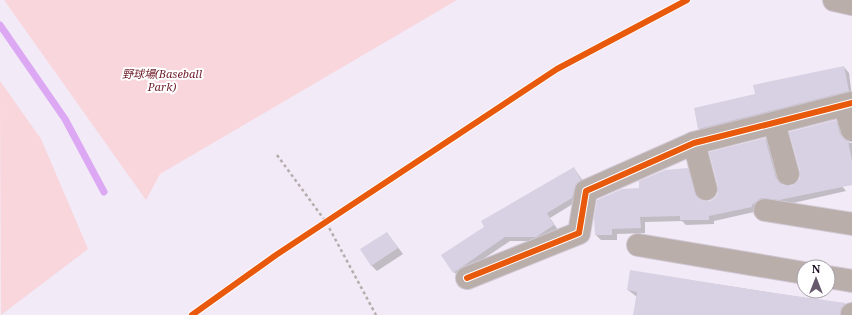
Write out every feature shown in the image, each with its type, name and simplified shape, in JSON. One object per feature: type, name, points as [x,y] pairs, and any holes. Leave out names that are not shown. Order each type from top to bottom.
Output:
[{"type":"street","points":[[834,0],[852,4]]},
{"type":"street","points":[[467,278],[579,233],[586,191],[694,143],[848,104],[852,130]]},
{"type":"street","points":[[774,123],[788,174]]},
{"type":"street","points":[[694,143],[706,189]]},
{"type":"street","points":[[765,210],[852,224]]},
{"type":"street","points":[[638,245],[796,272]]},
{"type":"street","points":[[836,277],[852,280]]},
{"type":"path","points":[[277,155],[326,222],[376,315]]},
{"type":"path","points":[[319,226],[332,218]]},
{"type":"green space","name":"野球場(Baseball Park)","points":[[4,0],[457,0],[160,174],[146,200]]},
{"type":"green space","points":[[0,81],[41,139],[88,249],[1,315]]},
{"type":"building","points":[[844,66],[849,91],[698,129],[694,108],[755,94],[753,85]]},
{"type":"building","points":[[836,120],[840,134],[848,141],[852,161],[852,185],[779,200],[761,198],[752,205],[752,207],[709,216],[709,220],[680,220],[680,216],[640,217],[641,228],[612,229],[612,235],[595,235],[594,217],[597,200],[622,189],[639,188],[639,181],[665,170],[688,168],[697,197],[703,201],[710,201],[715,198],[718,193],[718,186],[709,152],[765,138],[776,178],[784,186],[792,186],[800,178],[800,171],[789,132]]},
{"type":"building","points":[[574,167],[581,180],[576,184],[572,198],[547,213],[554,225],[536,237],[505,237],[453,273],[441,255],[484,227],[481,221]]},
{"type":"building","points":[[387,232],[398,248],[371,266],[360,249]]},
{"type":"building","points":[[630,270],[796,296],[796,299],[817,299],[846,303],[841,308],[840,315],[633,315],[637,292],[627,290]]},
{"type":"waterway","points":[[0,25],[65,119],[104,192]]},
{"type":"cycle path","points":[[192,315],[276,255],[557,69],[687,0]]},
{"type":"cycle path","points":[[467,278],[579,233],[586,191],[694,143],[852,103]]}]
